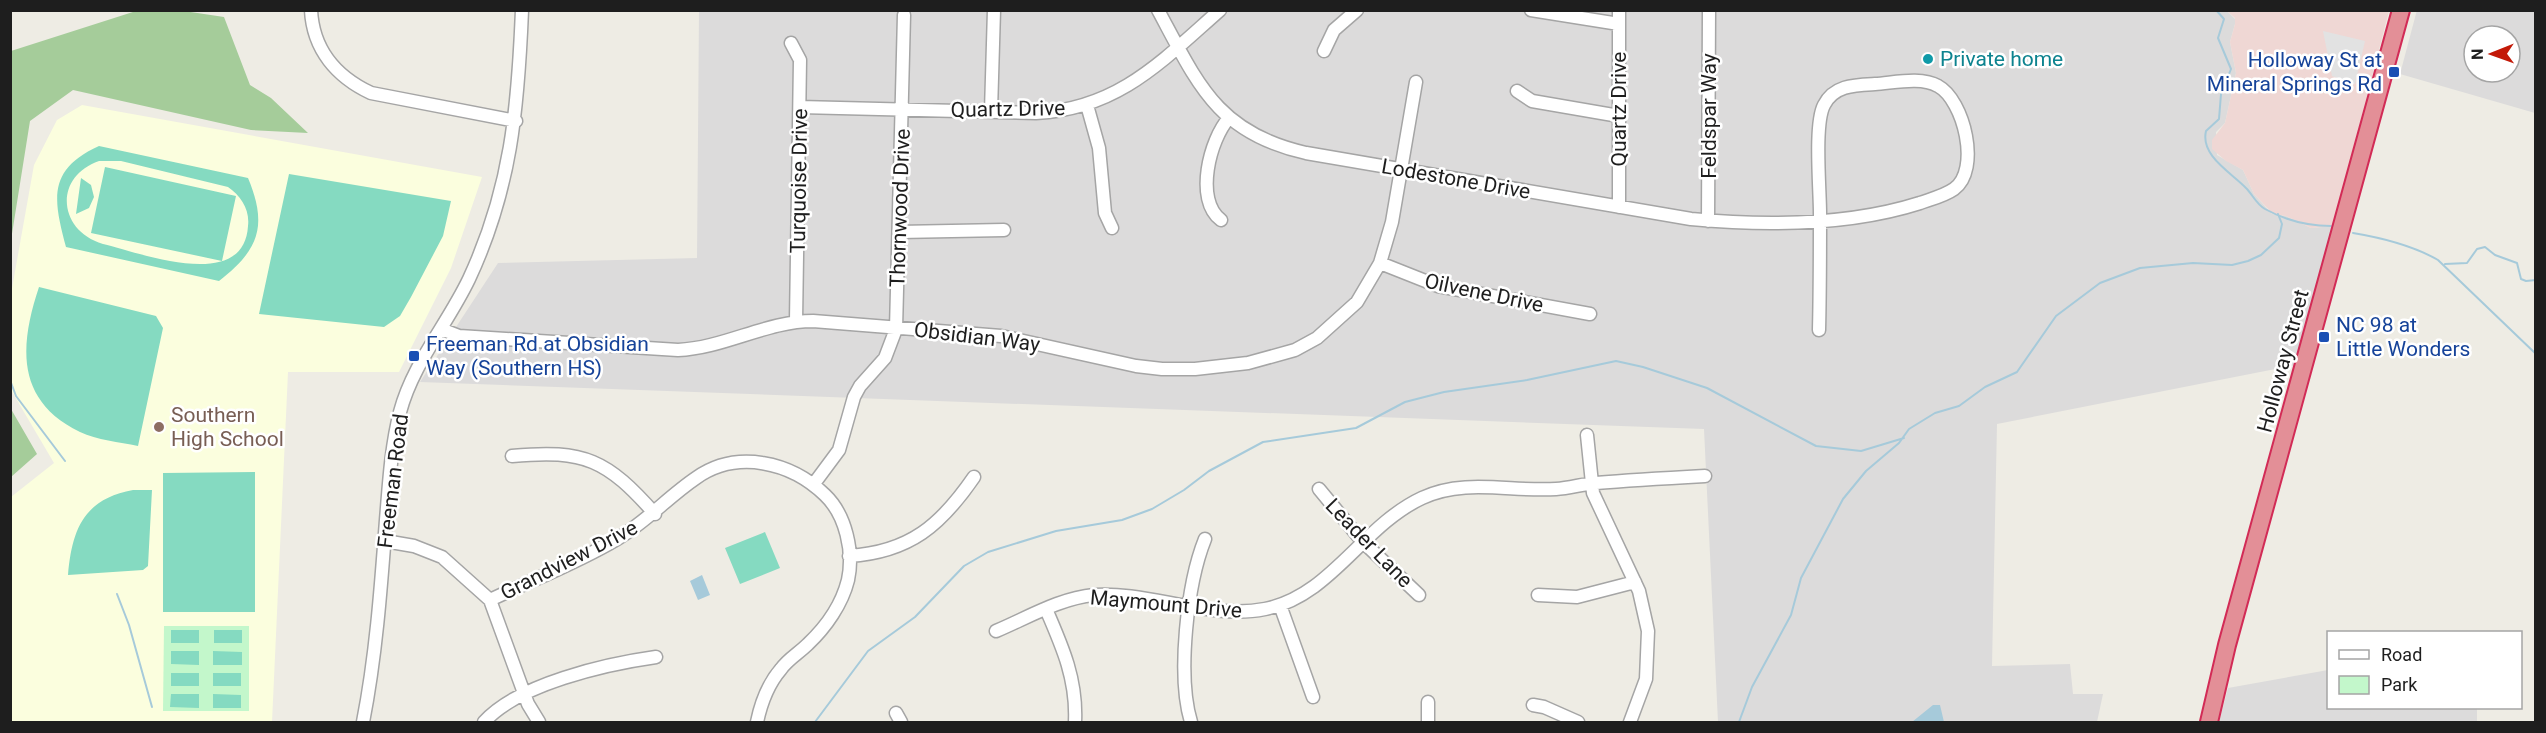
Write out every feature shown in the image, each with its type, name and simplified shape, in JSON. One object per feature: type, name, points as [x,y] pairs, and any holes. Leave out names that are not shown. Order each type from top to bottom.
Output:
[{"type":"highway","name":"Holloway Street","points":[[2209,723],[2227,645],[2401,10]]},
{"type":"street","points":[[311,10],[316,38],[322,52],[342,76],[355,85],[371,93],[516,121]]},
{"type":"street","name":"Freeman Road","points":[[363,723],[372,669],[393,447],[400,413],[416,371],[467,282],[485,240],[503,183],[516,121],[522,10]]},
{"type":"street","points":[[991,111],[994,10]]},
{"type":"street","name":"Lodestone Drive","points":[[1158,10],[1202,89],[1229,118],[1249,132],[1287,148],[1401,170],[1708,221],[1820,220],[1868,216],[1946,194],[1958,186],[1966,173],[1968,154],[1958,111],[1950,96],[1933,83],[1852,85],[1829,97],[1821,117],[1820,220],[1819,330]]},
{"type":"street","name":"Quartz Drive","points":[[800,107],[1048,112],[1087,105],[1135,82],[1178,48],[1220,10]]},
{"type":"street","points":[[1324,51],[1334,30],[1357,10]]},
{"type":"street","points":[[1532,10],[1619,24]]},
{"type":"street","name":"Quartz Drive","points":[[1619,10],[1619,207]]},
{"type":"street","name":"Feldspar Way","points":[[1708,221],[1709,10]]},
{"type":"street","name":"Thornwood Drive","points":[[813,485],[839,450],[854,398],[860,386],[885,358],[896,326],[904,15]]},
{"type":"street","name":"Turquoise Drive","points":[[791,44],[800,60],[796,321]]},
{"type":"street","name":"Obsidian Way","points":[[441,329],[450,335],[470,337],[678,350],[704,348],[796,321],[896,326],[1001,336],[1152,368],[1222,367],[1276,357],[1317,338],[1357,302],[1380,263],[1392,222],[1416,82]]},
{"type":"street","points":[[1517,91],[1532,101],[1618,116]]},
{"type":"street","points":[[1087,105],[1099,148],[1105,213],[1112,228]]},
{"type":"street","points":[[1221,220],[1215,215],[1210,201],[1208,172],[1215,139],[1229,118]]},
{"type":"street","points":[[899,232],[1005,230]]},
{"type":"street","name":"Oilvene Drive","points":[[1380,263],[1438,286],[1590,314]]},
{"type":"street","points":[[1587,435],[1591,484],[1598,507],[1635,582],[1644,608],[1649,643],[1646,679],[1630,723]]},
{"type":"street","points":[[512,456],[567,455],[591,460],[618,475],[655,513]]},
{"type":"street","name":"Grandview Drive","points":[[490,600],[609,544],[655,513],[697,477],[730,464],[760,462],[777,465],[813,485],[829,499],[847,535],[848,582],[835,611],[820,632],[779,670],[764,698],[757,723]]},
{"type":"street","name":"Maymount Drive","points":[[996,631],[1072,599],[1094,595],[1238,612],[1280,605],[1321,583],[1362,541],[1406,506],[1437,492],[1476,486],[1554,489],[1591,484],[1705,476]]},
{"type":"street","points":[[849,556],[892,548],[927,531],[944,517],[974,477]]},
{"type":"street","name":"Leader Lane","points":[[1318,489],[1362,541],[1419,595]]},
{"type":"street","points":[[1191,723],[1185,687],[1189,606],[1194,570],[1205,539]]},
{"type":"street","points":[[385,541],[414,546],[442,557],[490,600],[525,695],[539,723]]},
{"type":"street","points":[[1538,595],[1563,598],[1592,595],[1635,582]]},
{"type":"street","points":[[1280,605],[1313,697]]},
{"type":"street","points":[[1046,609],[1071,671],[1075,696],[1075,723]]},
{"type":"street","points":[[484,723],[501,706],[525,695],[596,668],[657,657]]},
{"type":"street","points":[[1428,702],[1428,723]]},
{"type":"street","points":[[1533,705],[1551,710],[1578,723]]},
{"type":"shaded area","points":[[2417,10],[2535,11],[2535,113],[2400,74]]},
{"type":"shaded area","points":[[699,11],[2227,11],[2235,19],[2230,42],[2236,73],[2225,123],[2216,132],[2217,155],[2243,170],[2254,194],[2272,214],[2286,216],[2311,228],[2333,226],[2296,365],[1997,424],[1992,666],[2070,664],[2073,694],[2103,694],[2097,722],[1718,722],[1704,429],[420,382],[498,263],[697,258]]},
{"type":"shaded area","points":[[2227,11],[2389,11],[2333,226],[2311,228],[2286,216],[2273,214],[2254,194],[2243,170],[2226,161],[2212,149],[2212,140],[2225,123],[2236,73],[2230,42],[2235,18]]},
{"type":"shaded area","points":[[2323,31],[2365,41],[2355,84],[2332,76]]},
{"type":"shaded area","name":"Southern High School","points":[[82,105],[482,177],[451,268],[399,372],[288,372],[272,722],[11,722],[11,497],[54,463],[11,390],[11,294],[34,165],[57,120]]},
{"type":"shaded area","points":[[2327,670],[2327,709],[2477,709],[2477,722],[2219,722],[2228,688]]},
{"type":"green space","points":[[136,11],[184,11],[224,17],[250,85],[271,98],[308,133],[251,130],[73,90],[30,121],[11,240],[11,51]]},
{"type":"green space","points":[[99,146],[248,178],[258,210],[256,236],[251,247],[233,270],[219,281],[66,247],[57,201],[58,188],[62,176],[70,165]],"holes":[[[99,161],[121,161],[228,187],[241,199],[248,214],[248,226],[242,246],[229,258],[210,264],[188,264],[103,244],[88,237],[77,228],[70,216],[67,204],[68,191],[74,179],[84,169]]]},
{"type":"green space","points":[[105,167],[236,196],[222,261],[91,233]]},
{"type":"green space","points":[[289,174],[451,201],[443,236],[400,316],[384,327],[259,314]]},
{"type":"green space","points":[[81,178],[91,185],[94,197],[89,208],[76,214]]},
{"type":"green space","points":[[39,287],[156,316],[163,328],[138,446],[101,439],[80,432],[59,419],[44,405],[34,388],[28,370],[26,351],[32,309]]},
{"type":"green space","points":[[11,409],[37,454],[10,477]]},
{"type":"green space","points":[[255,472],[255,612],[163,612],[163,473]]},
{"type":"green space","points":[[133,490],[152,490],[148,566],[143,570],[68,575],[77,530],[84,519],[103,501],[116,494]]},
{"type":"green space","points":[[765,532],[780,568],[740,584],[725,548]]},
{"type":"green space","points":[[164,626],[249,626],[249,711],[163,711]]},
{"type":"green space","points":[[171,630],[199,630],[199,643],[171,643]]},
{"type":"green space","points":[[214,630],[242,630],[242,643],[214,643]]},
{"type":"green space","points":[[171,651],[199,651],[199,665],[171,664]]},
{"type":"green space","points":[[213,651],[242,652],[242,665],[213,665]]},
{"type":"green space","points":[[171,673],[199,673],[199,686],[171,686]]},
{"type":"green space","points":[[213,673],[241,673],[241,686],[213,686]]},
{"type":"green space","points":[[171,694],[199,694],[199,708],[170,707]]},
{"type":"green space","points":[[213,694],[241,695],[241,708],[213,708]]},
{"type":"water","points":[[702,575],[710,595],[698,600],[690,581]]},
{"type":"water","points":[[1933,705],[1940,705],[1944,722],[1912,722]]},
{"type":"waterway","points":[[2216,10],[2224,19],[2218,38],[2231,69],[2221,94],[2219,119],[2206,131],[2205,140],[2212,156],[2265,209],[2296,222],[2331,226]]},
{"type":"waterway","points":[[1739,722],[1752,687],[1791,615],[1801,578],[1843,499],[1866,471],[1899,443],[1909,429],[1935,413],[1959,406],[1985,387],[2017,372],[2056,316],[2100,283],[2140,268],[2193,263],[2232,265],[2248,261],[2261,255],[2279,238],[2282,224],[2278,214]]},
{"type":"waterway","points":[[2353,233],[2397,243],[2438,260],[2536,354]]},
{"type":"waterway","points":[[2445,264],[2467,263],[2477,249],[2485,247],[2495,255],[2517,263],[2521,279],[2536,280]]},
{"type":"waterway","points":[[815,722],[868,651],[915,617],[964,566],[988,552],[1056,531],[1122,520],[1152,509],[1184,490],[1209,471],[1263,442],[1356,428],[1405,402],[1444,392],[1527,380],[1616,361],[1643,367],[1707,388],[1816,446],[1861,451],[1904,438]]},
{"type":"waterway","points":[[10,380],[16,396],[65,461]]},
{"type":"waterway","points":[[117,594],[129,625],[152,707]]},
{"type":"place","name":"Private home","points":[[1928,59]]},
{"type":"place","name":"Holloway St at Mineral Springs Rd","points":[[2394,72]]},
{"type":"place","name":"NC 98 at Little Wonders","points":[[2324,337]]},
{"type":"place","name":"Freeman Rd at Obsidian Way (Southern HS)","points":[[414,356]]},
{"type":"place","name":"Southern High School","points":[[159,427]]}]
